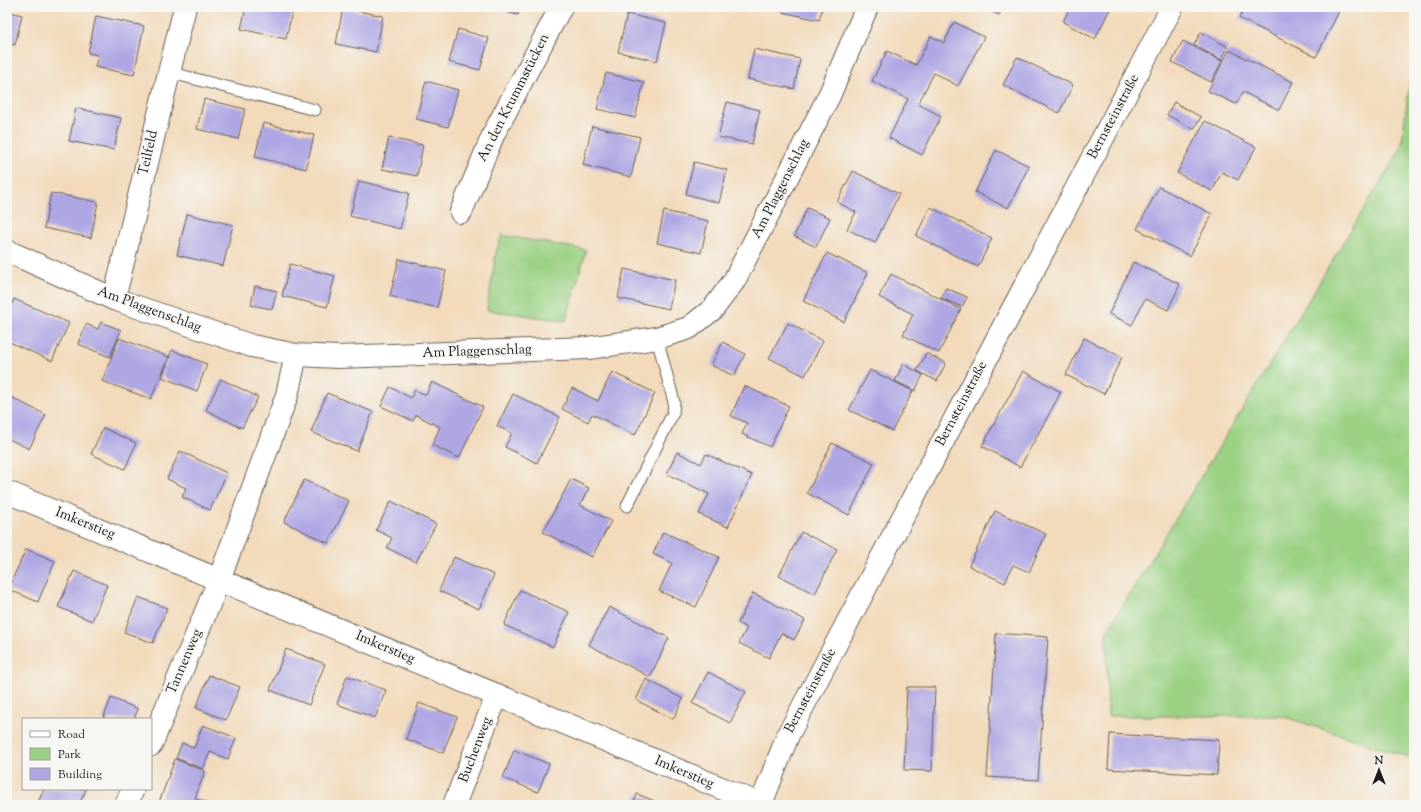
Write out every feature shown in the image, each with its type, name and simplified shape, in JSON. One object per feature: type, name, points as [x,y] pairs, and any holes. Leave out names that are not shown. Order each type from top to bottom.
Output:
[{"type":"street","name":"Teilfeld","points":[[114,299],[185,7]]},
{"type":"street","name":"An den Krummstücken","points":[[461,212],[494,133],[561,7]]},
{"type":"street","name":"Am Plaggenschlag","points":[[7,251],[114,299],[252,346],[296,355],[338,357],[588,348],[657,338],[689,328],[713,309],[734,281],[829,96],[867,7]]},
{"type":"street","name":"Bernsteinstraße","points":[[761,805],[788,735],[1172,7]]},
{"type":"street","points":[[219,580],[287,395],[296,355]]},
{"type":"street","name":"Imkerstieg","points":[[7,492],[761,805]]},
{"type":"street","name":"Tannenweg","points":[[152,743],[219,580]]},
{"type":"street","name":"Buchenweg","points":[[454,805],[497,695]]},
{"type":"street","points":[[126,805],[133,790]]},
{"type":"lane","points":[[168,72],[315,110]]},
{"type":"lane","points":[[627,506],[672,413],[674,402],[657,338]]},
{"type":"green space","points":[[1414,49],[1414,759],[1282,716],[1108,716],[1106,633],[1401,148]]},
{"type":"green space","points":[[502,235],[586,250],[566,321],[487,310],[496,252]]},
{"type":"building","points":[[246,7],[293,7],[286,39],[241,29]]},
{"type":"building","points":[[488,7],[520,7],[518,15]]},
{"type":"building","points":[[783,7],[823,7],[819,20],[782,12]]},
{"type":"building","points":[[982,7],[1003,7],[999,15]]},
{"type":"building","points":[[1070,7],[1111,7],[1095,39],[1063,22]]},
{"type":"building","points":[[1245,7],[1341,7],[1316,57],[1239,18]]},
{"type":"building","points":[[343,8],[383,16],[376,52],[336,44]]},
{"type":"building","points":[[7,11],[22,15],[15,45],[7,43]]},
{"type":"building","points":[[627,14],[666,23],[657,61],[618,52]]},
{"type":"building","points":[[96,16],[144,26],[134,75],[95,67],[98,55],[88,53]]},
{"type":"building","points":[[954,22],[984,37],[958,86],[934,73],[918,104],[941,116],[922,155],[889,138],[908,99],[872,81],[887,51],[916,65],[931,36],[944,43]]},
{"type":"building","points":[[458,29],[489,38],[480,70],[449,62]]},
{"type":"building","points":[[1201,32],[1228,47],[1221,60],[1194,45]]},
{"type":"building","points":[[1183,41],[1222,61],[1211,82],[1172,62]]},
{"type":"building","points":[[754,49],[800,59],[794,89],[748,79]]},
{"type":"building","points":[[1229,50],[1293,82],[1279,110],[1243,92],[1236,104],[1208,91]]},
{"type":"building","points":[[1017,57],[1073,85],[1059,113],[1003,85]]},
{"type":"building","points":[[606,73],[644,82],[635,118],[597,109]]},
{"type":"building","points":[[426,81],[458,90],[448,127],[416,119]]},
{"type":"building","points":[[204,99],[245,109],[238,139],[197,129]]},
{"type":"building","points":[[727,102],[760,110],[752,144],[718,137]]},
{"type":"building","points":[[1174,102],[1201,117],[1194,129],[1167,115]]},
{"type":"building","points":[[76,108],[121,118],[114,150],[69,141]]},
{"type":"building","points":[[1205,121],[1256,147],[1238,180],[1222,172],[1212,191],[1177,173]]},
{"type":"building","points":[[263,123],[314,135],[306,169],[255,157]]},
{"type":"building","points":[[592,126],[640,137],[631,177],[583,165]]},
{"type":"building","points":[[389,138],[423,145],[417,176],[382,169]]},
{"type":"building","points":[[996,150],[1029,166],[1008,208],[975,192]]},
{"type":"building","points":[[694,162],[727,170],[719,203],[686,194]]},
{"type":"building","points":[[853,171],[899,194],[875,243],[847,229],[856,212],[837,202]]},
{"type":"building","points":[[359,181],[409,193],[400,229],[350,216]]},
{"type":"building","points":[[1159,187],[1212,214],[1190,256],[1137,229]]},
{"type":"building","points":[[51,193],[98,202],[91,238],[44,228]]},
{"type":"building","points":[[930,207],[992,238],[978,267],[916,236]]},
{"type":"building","points":[[807,208],[830,218],[816,247],[794,236]]},
{"type":"building","points":[[664,211],[708,221],[701,253],[657,243]]},
{"type":"building","points":[[187,214],[233,225],[223,266],[177,255]]},
{"type":"building","points":[[827,253],[868,273],[844,322],[803,301]]},
{"type":"building","points":[[399,259],[446,271],[437,308],[390,296]]},
{"type":"building","points":[[1133,262],[1180,284],[1168,310],[1145,299],[1132,325],[1109,314]]},
{"type":"building","points":[[290,264],[335,276],[327,307],[282,296]]},
{"type":"building","points":[[624,269],[675,280],[669,309],[618,298]]},
{"type":"building","points":[[891,274],[961,309],[939,353],[903,335],[913,314],[879,297]]},
{"type":"building","points":[[255,286],[277,291],[272,309],[251,305]]},
{"type":"building","points":[[946,288],[967,297],[962,307],[941,298]]},
{"type":"building","points":[[14,299],[69,323],[52,361],[7,341],[7,315]]},
{"type":"building","points":[[101,322],[121,330],[110,357],[78,344],[86,324],[98,329]]},
{"type":"building","points":[[788,323],[823,341],[805,376],[769,358]]},
{"type":"building","points":[[119,338],[169,357],[151,399],[102,381]]},
{"type":"building","points":[[1084,338],[1122,357],[1104,394],[1066,375]]},
{"type":"building","points":[[723,342],[745,354],[734,376],[711,365]]},
{"type":"building","points":[[172,350],[207,364],[197,391],[162,377]]},
{"type":"building","points":[[926,353],[946,363],[937,381],[917,371]]},
{"type":"building","points":[[903,364],[923,375],[915,391],[895,381]]},
{"type":"building","points":[[870,370],[913,391],[892,431],[849,410]]},
{"type":"building","points":[[1023,371],[1061,392],[1020,467],[982,446]]},
{"type":"building","points":[[612,372],[655,393],[635,435],[592,414],[588,422],[562,409],[572,388],[598,401]]},
{"type":"building","points":[[221,379],[258,397],[242,428],[206,410]]},
{"type":"building","points":[[432,382],[483,407],[459,458],[432,445],[440,427],[416,415],[413,421],[381,406],[390,387],[411,398],[415,390],[426,395]]},
{"type":"building","points":[[744,386],[789,406],[770,447],[742,434],[747,423],[731,416]]},
{"type":"building","points":[[327,393],[373,412],[357,451],[311,432]]},
{"type":"building","points":[[513,394],[560,417],[537,463],[505,447],[512,433],[497,426]]},
{"type":"building","points":[[7,395],[46,415],[29,449],[7,438]]},
{"type":"building","points":[[103,428],[136,443],[125,469],[91,454]]},
{"type":"building","points":[[832,443],[874,463],[849,515],[807,493]]},
{"type":"building","points":[[180,451],[227,473],[210,510],[182,497],[186,488],[167,479]]},
{"type":"building","points":[[677,452],[701,464],[706,454],[752,475],[728,527],[699,514],[709,494],[667,474]]},
{"type":"building","points":[[571,479],[589,488],[580,505],[611,521],[592,557],[543,532]]},
{"type":"building","points":[[304,480],[349,501],[328,543],[284,522]]},
{"type":"building","points":[[391,501],[436,524],[416,562],[387,548],[392,538],[376,530]]},
{"type":"building","points":[[995,511],[1046,534],[1029,572],[1013,565],[1005,583],[969,566]]},
{"type":"building","points":[[663,532],[719,557],[696,607],[659,591],[672,563],[653,554]]},
{"type":"building","points":[[801,532],[837,549],[815,594],[779,576]]},
{"type":"building","points":[[26,549],[55,561],[38,602],[8,589]]},
{"type":"building","points":[[454,557],[494,575],[479,609],[439,591]]},
{"type":"building","points":[[74,571],[107,585],[92,621],[58,607]]},
{"type":"building","points":[[520,590],[569,612],[553,647],[504,625]]},
{"type":"building","points":[[753,593],[805,620],[794,640],[781,633],[769,658],[739,643],[747,628],[738,623]]},
{"type":"building","points":[[138,597],[167,608],[153,643],[124,632]]},
{"type":"building","points":[[609,607],[669,638],[650,677],[589,645]]},
{"type":"building","points":[[996,633],[1048,637],[1038,780],[987,777]]},
{"type":"building","points":[[286,649],[325,664],[309,705],[270,690]]},
{"type":"building","points":[[708,672],[746,692],[730,723],[692,703]]},
{"type":"building","points":[[209,675],[240,687],[226,720],[196,708]]},
{"type":"building","points":[[347,676],[386,690],[375,718],[337,704]]},
{"type":"building","points":[[646,679],[683,699],[673,719],[636,700]]},
{"type":"building","points":[[907,687],[935,687],[932,771],[904,770]]},
{"type":"building","points":[[111,698],[138,709],[134,718],[103,718]]},
{"type":"building","points":[[419,703],[457,717],[443,753],[406,739]]},
{"type":"building","points":[[203,725],[236,738],[228,759],[210,752],[203,769],[176,758],[182,743],[194,748]]},
{"type":"building","points":[[1110,734],[1219,740],[1217,775],[1108,769]]},
{"type":"building","points":[[514,750],[549,764],[538,792],[503,778]]},
{"type":"building","points":[[175,759],[205,771],[195,798],[212,805],[158,805]]},
{"type":"building","points":[[44,790],[86,790],[79,805],[37,805]]},
{"type":"building","points":[[637,794],[664,805],[633,805]]}]
